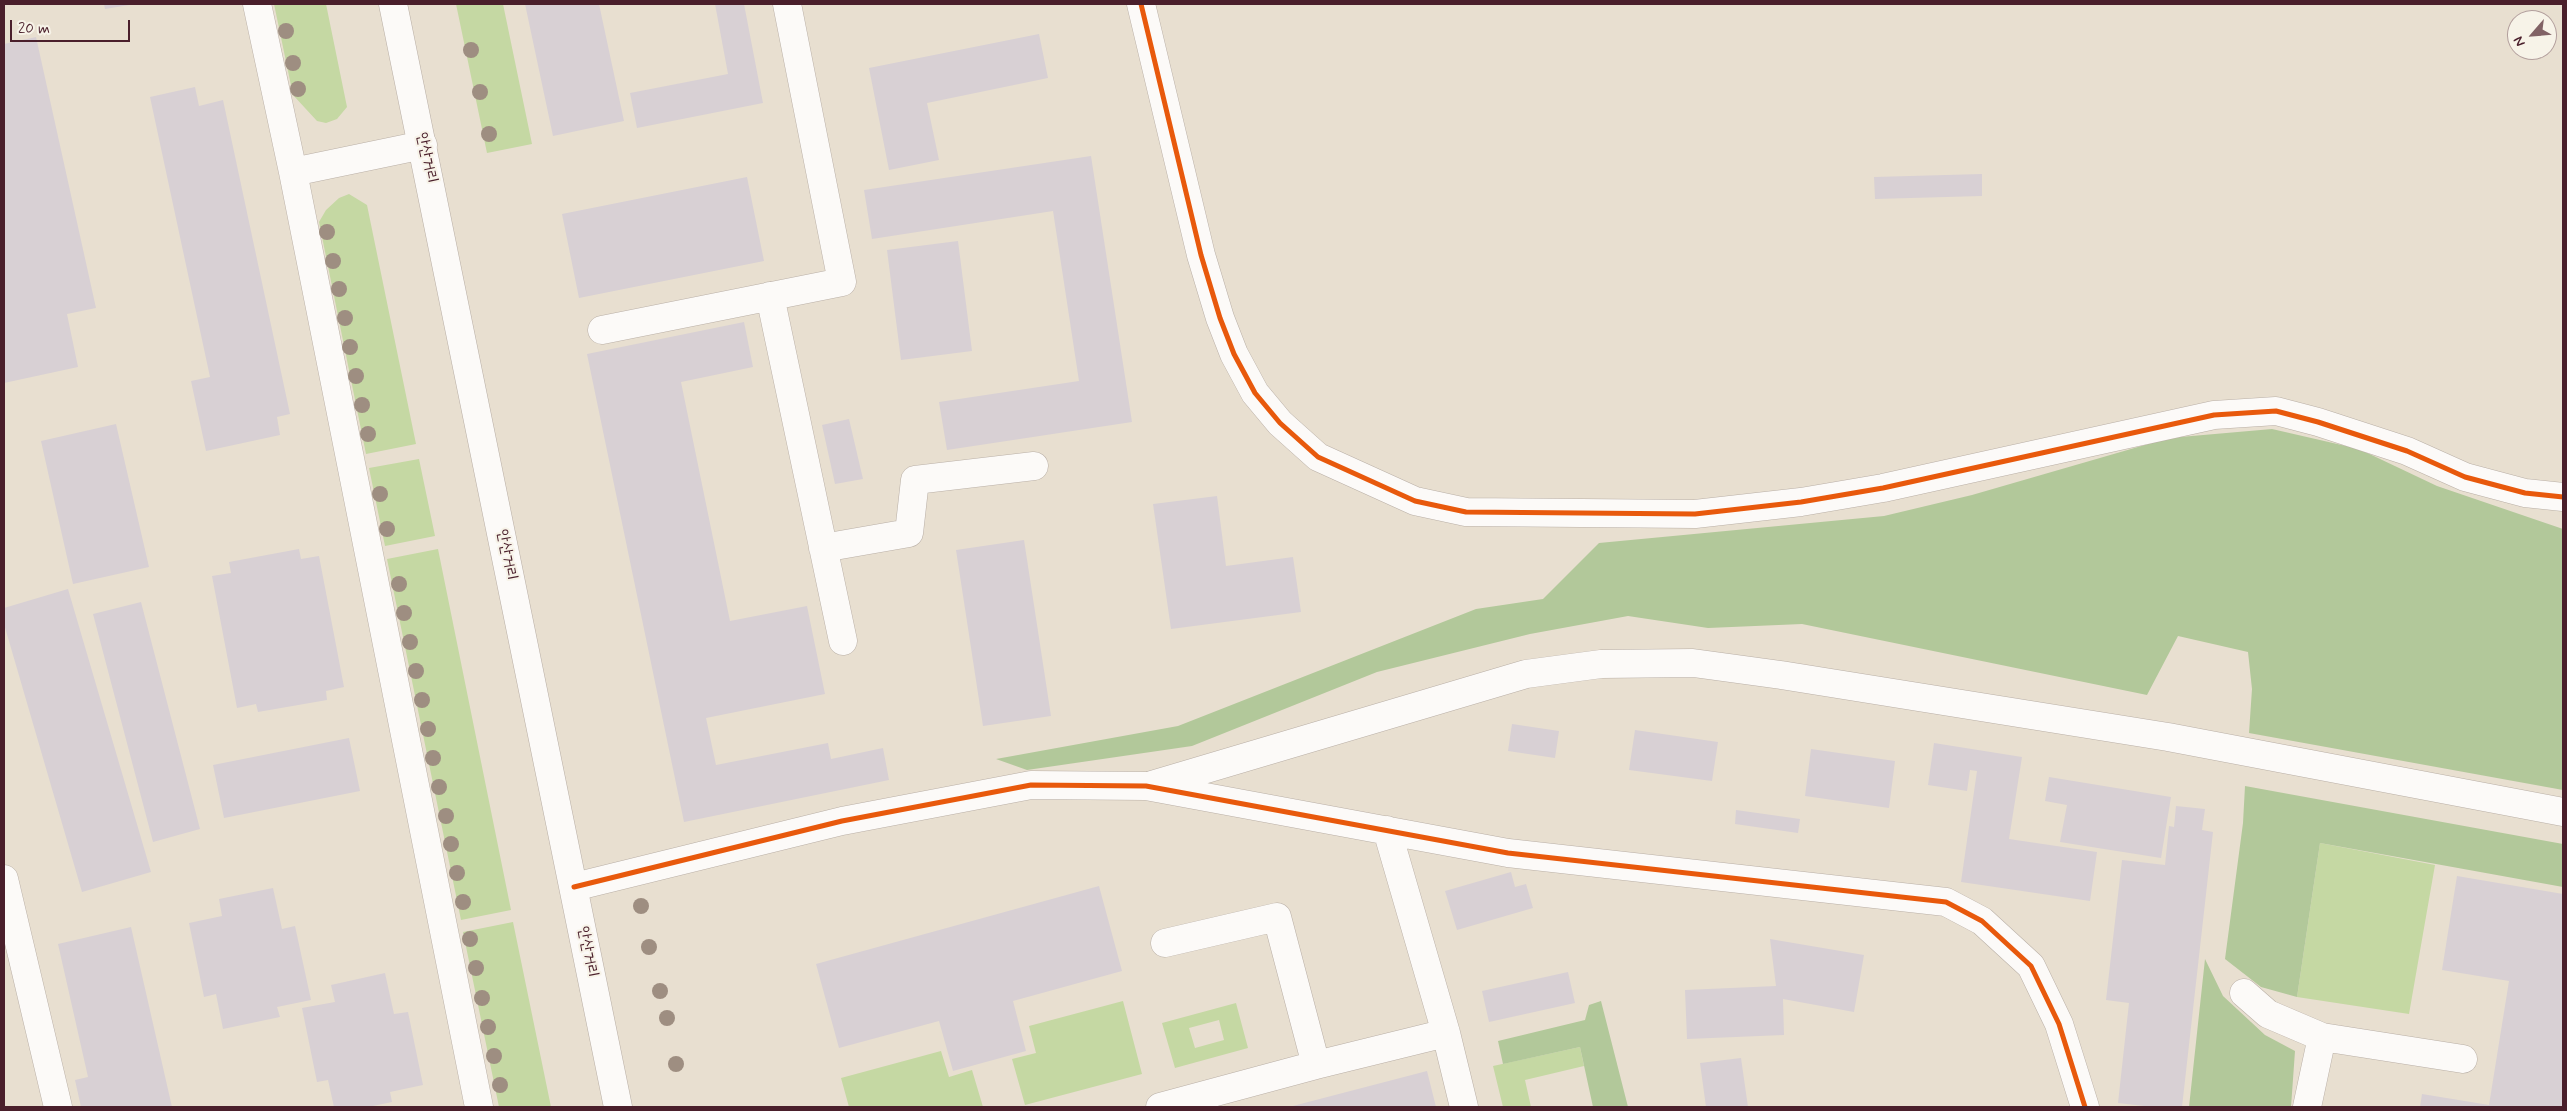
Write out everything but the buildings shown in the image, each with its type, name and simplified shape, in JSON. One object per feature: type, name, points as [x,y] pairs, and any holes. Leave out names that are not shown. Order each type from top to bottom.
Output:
[{"type":"street","points":[[257,4],[293,172],[479,1107]]},
{"type":"street","name":"안산거리","points":[[393,4],[618,1107]]},
{"type":"street","points":[[602,330],[842,282],[787,4]]},
{"type":"street","points":[[1141,4],[1201,255],[1220,318],[1234,354],[1256,393],[1280,423],[1318,457],[1415,501],[1466,512],[1695,514],[1801,502],[1883,488],[2214,415],[2276,411],[2318,422],[2407,451],[2465,477],[2525,493],[2563,498]]},
{"type":"street","points":[[293,172],[423,145]]},
{"type":"street","points":[[770,296],[842,641]]},
{"type":"street","points":[[823,548],[909,532],[915,480],[1034,466]]},
{"type":"street","points":[[1146,786],[1526,674],[1601,664],[1693,663],[1791,676],[2168,737],[2563,812]]},
{"type":"street","points":[[574,887],[842,820],[1031,785],[1146,786],[1508,853],[1946,902],[1982,921],[2030,966],[2059,1024],[2085,1107]]},
{"type":"street","points":[[1387,830],[1446,1033],[1464,1107]]},
{"type":"street","points":[[4,878],[58,1107]]},
{"type":"street","points":[[1165,943],[1277,917],[1316,1065]]},
{"type":"street","points":[[2244,992],[2268,1014],[2322,1037],[2463,1059]]},
{"type":"street","points":[[1160,1107],[1316,1065],[1446,1033]]},
{"type":"street","points":[[2307,1107],[2322,1037]]},
{"type":"green space","points":[[274,4],[326,4],[347,107],[337,119],[326,123],[317,121],[293,95]]},
{"type":"green space","points":[[456,4],[503,4],[532,144],[487,153]]},
{"type":"green space","points":[[349,194],[367,205],[416,444],[366,454],[319,222],[326,210],[339,198]]},
{"type":"green space","points":[[2272,429],[2359,449],[2437,486],[2563,529],[2563,790],[2249,733],[2252,689],[2248,652],[2178,636],[2147,695],[1802,624],[1708,628],[1628,616],[1530,634],[1377,672],[1192,746],[1027,770],[996,759],[1178,726],[1476,609],[1543,599],[1599,543],[1884,516],[1972,495],[2169,438]]},
{"type":"green space","points":[[419,459],[435,536],[385,546],[369,468]]},
{"type":"green space","points":[[438,549],[511,910],[461,920],[387,559]]},
{"type":"green space","points":[[2245,786],[2563,844],[2563,887],[2320,843],[2297,997],[2261,987],[2225,959],[2243,823]]},
{"type":"green space","points":[[2320,843],[2435,865],[2409,1014],[2297,997]]},
{"type":"green space","points":[[513,922],[551,1107],[499,1107],[463,932]]},
{"type":"green space","points":[[2205,959],[2223,996],[2265,1035],[2295,1051],[2291,1107],[2189,1107]]},
{"type":"green space","points":[[1123,1001],[1142,1074],[1025,1105],[1012,1059],[1036,1053],[1029,1026]]},
{"type":"green space","points":[[1601,1001],[1628,1107],[1593,1107],[1580,1047],[1503,1064],[1498,1041],[1585,1020],[1589,1005]]},
{"type":"green space","points":[[1236,1003],[1248,1048],[1175,1068],[1162,1023]],"holes":[[[1219,1020],[1224,1040],[1195,1048],[1189,1028]]]},
{"type":"green space","points":[[1580,1047],[1584,1066],[1525,1080],[1531,1107],[1503,1107],[1493,1066]]},
{"type":"green space","points":[[941,1051],[949,1077],[972,1070],[983,1107],[849,1107],[841,1078]]},
{"type":"cycle path","points":[[1141,4],[1201,255],[1220,318],[1234,354],[1255,393],[1280,423],[1318,457],[1415,501],[1466,512],[1695,514],[1801,502],[1883,488],[2214,415],[2276,411],[2318,422],[2407,451],[2465,477],[2525,493],[2563,497]]},
{"type":"cycle path","points":[[574,887],[842,821],[1031,785],[1146,786],[1508,853],[1946,902],[1982,921],[2031,966],[2059,1024],[2085,1107]]}]
